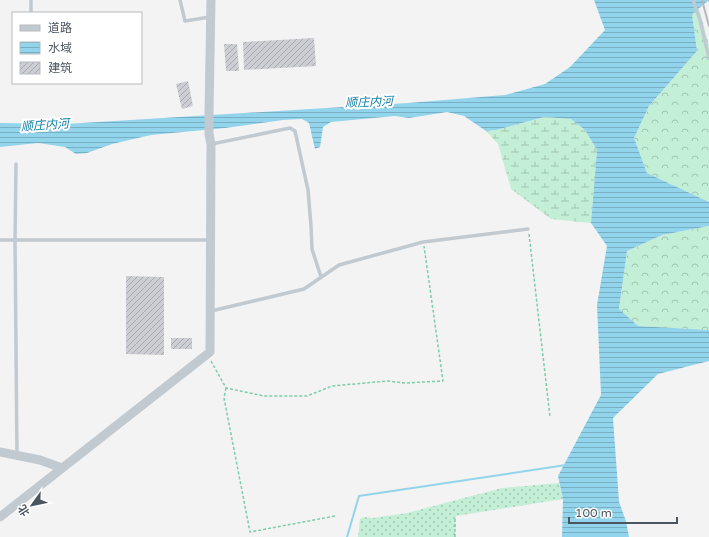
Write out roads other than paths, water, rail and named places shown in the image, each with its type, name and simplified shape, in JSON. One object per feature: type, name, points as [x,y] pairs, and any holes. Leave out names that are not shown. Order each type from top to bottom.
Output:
[{"type":"street","points":[[0,518],[210,352],[209,112],[211,0]]},
{"type":"street","points":[[0,452],[40,460],[62,468]]},
{"type":"lane","points":[[31,0],[31,12]]},
{"type":"lane","points":[[180,0],[185,21],[211,17]]},
{"type":"lane","points":[[693,0],[700,20],[709,58]]},
{"type":"lane","points":[[210,139],[290,128],[295,131],[308,190],[312,249],[321,278]]},
{"type":"lane","points":[[16,164],[15,240],[17,455]]},
{"type":"lane","points":[[210,311],[304,289],[339,265],[423,242],[528,229]]},
{"type":"lane","points":[[0,240],[210,240]]},
{"type":"water","name":"顺庄内河","points":[[594,0],[709,0],[692,14],[697,51],[649,106],[634,138],[647,173],[709,202],[709,226],[662,235],[627,251],[619,309],[638,326],[709,330],[709,361],[658,374],[613,418],[619,502],[626,521],[629,537],[562,537],[563,499],[558,476],[601,395],[597,305],[607,246],[591,223],[597,150],[585,130],[571,119],[544,117],[496,130],[486,131],[464,116],[447,112],[409,118],[395,116],[331,122],[323,127],[320,147],[315,149],[309,123],[302,119],[151,135],[112,144],[87,153],[76,154],[65,147],[38,143],[0,147],[0,123],[66,124],[408,103],[505,95],[545,84],[570,67],[605,30]]},
{"type":"waterway","points":[[347,537],[359,496],[566,465]]},
{"type":"railway","points":[[702,0],[709,26]]}]
